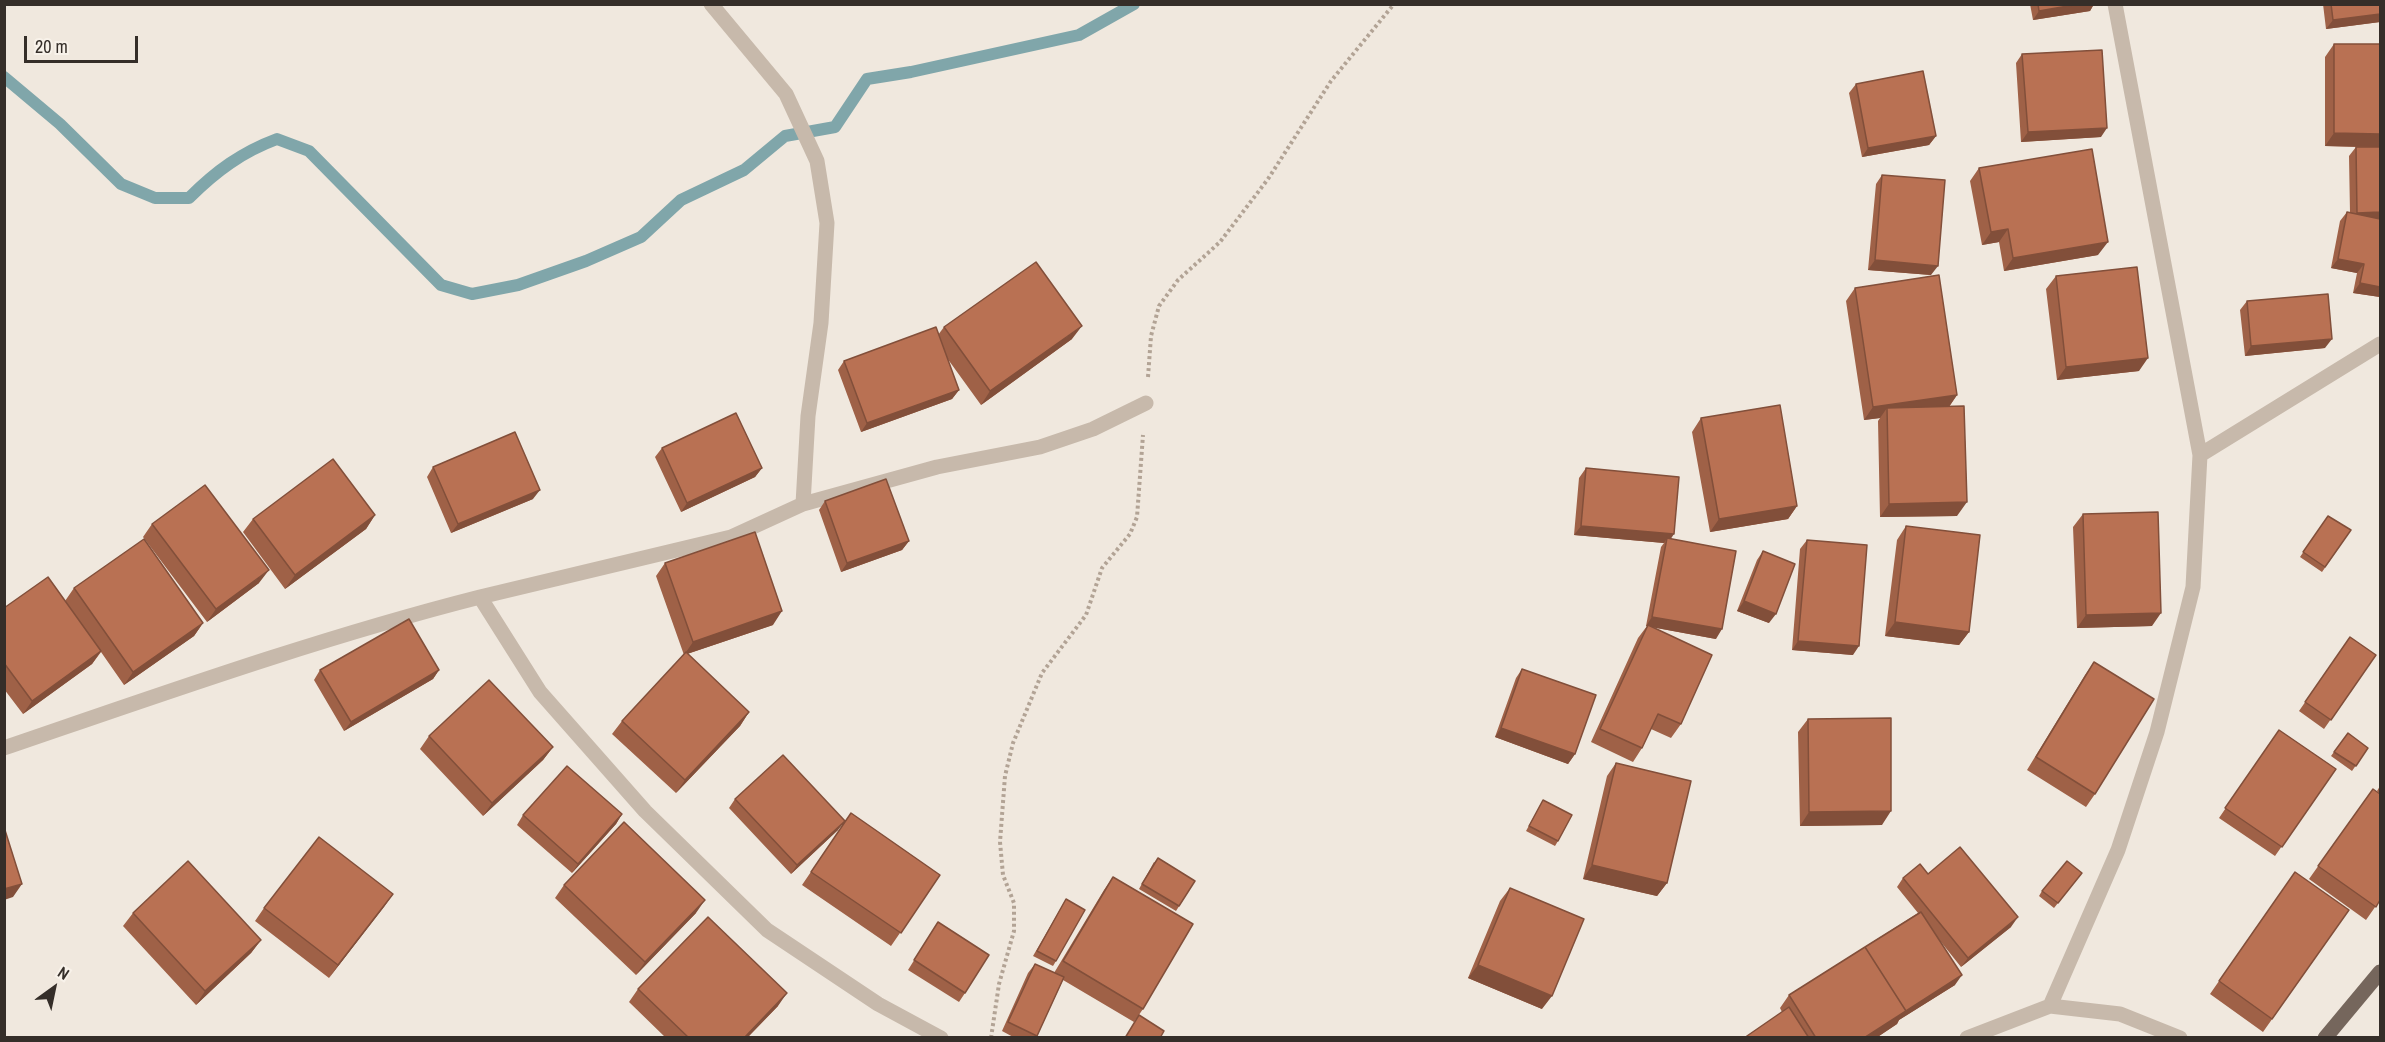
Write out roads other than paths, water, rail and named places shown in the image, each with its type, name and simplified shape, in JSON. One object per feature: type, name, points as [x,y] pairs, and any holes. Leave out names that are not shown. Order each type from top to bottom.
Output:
[{"type":"main road","points":[[2325,1038],[2380,972]]},
{"type":"street","points":[[711,4],[786,94],[817,161],[827,223],[821,322],[808,416],[803,504]]},
{"type":"street","points":[[2050,1006],[2118,850],[2157,732],[2193,587],[2200,455],[2115,4]]},
{"type":"street","points":[[2200,455],[2380,344]]},
{"type":"street","points":[[4,748],[318,642],[391,620],[731,537],[803,504],[937,466],[1040,447],[1093,429],[1146,402]]},
{"type":"street","points":[[480,597],[540,692],[645,811],[767,930],[878,1004],[941,1038]]},
{"type":"street","points":[[1967,1038],[1980,1030],[2050,1006],[2120,1014],[2180,1038]]},
{"type":"waterway","points":[[4,77],[60,124],[121,184],[155,198],[189,198],[230,163],[277,139],[309,151],[441,285],[472,294],[518,285],[586,261],[641,237],[681,200],[744,170],[785,136],[835,127],[867,79],[911,72],[1079,35],[1134,4]]}]
